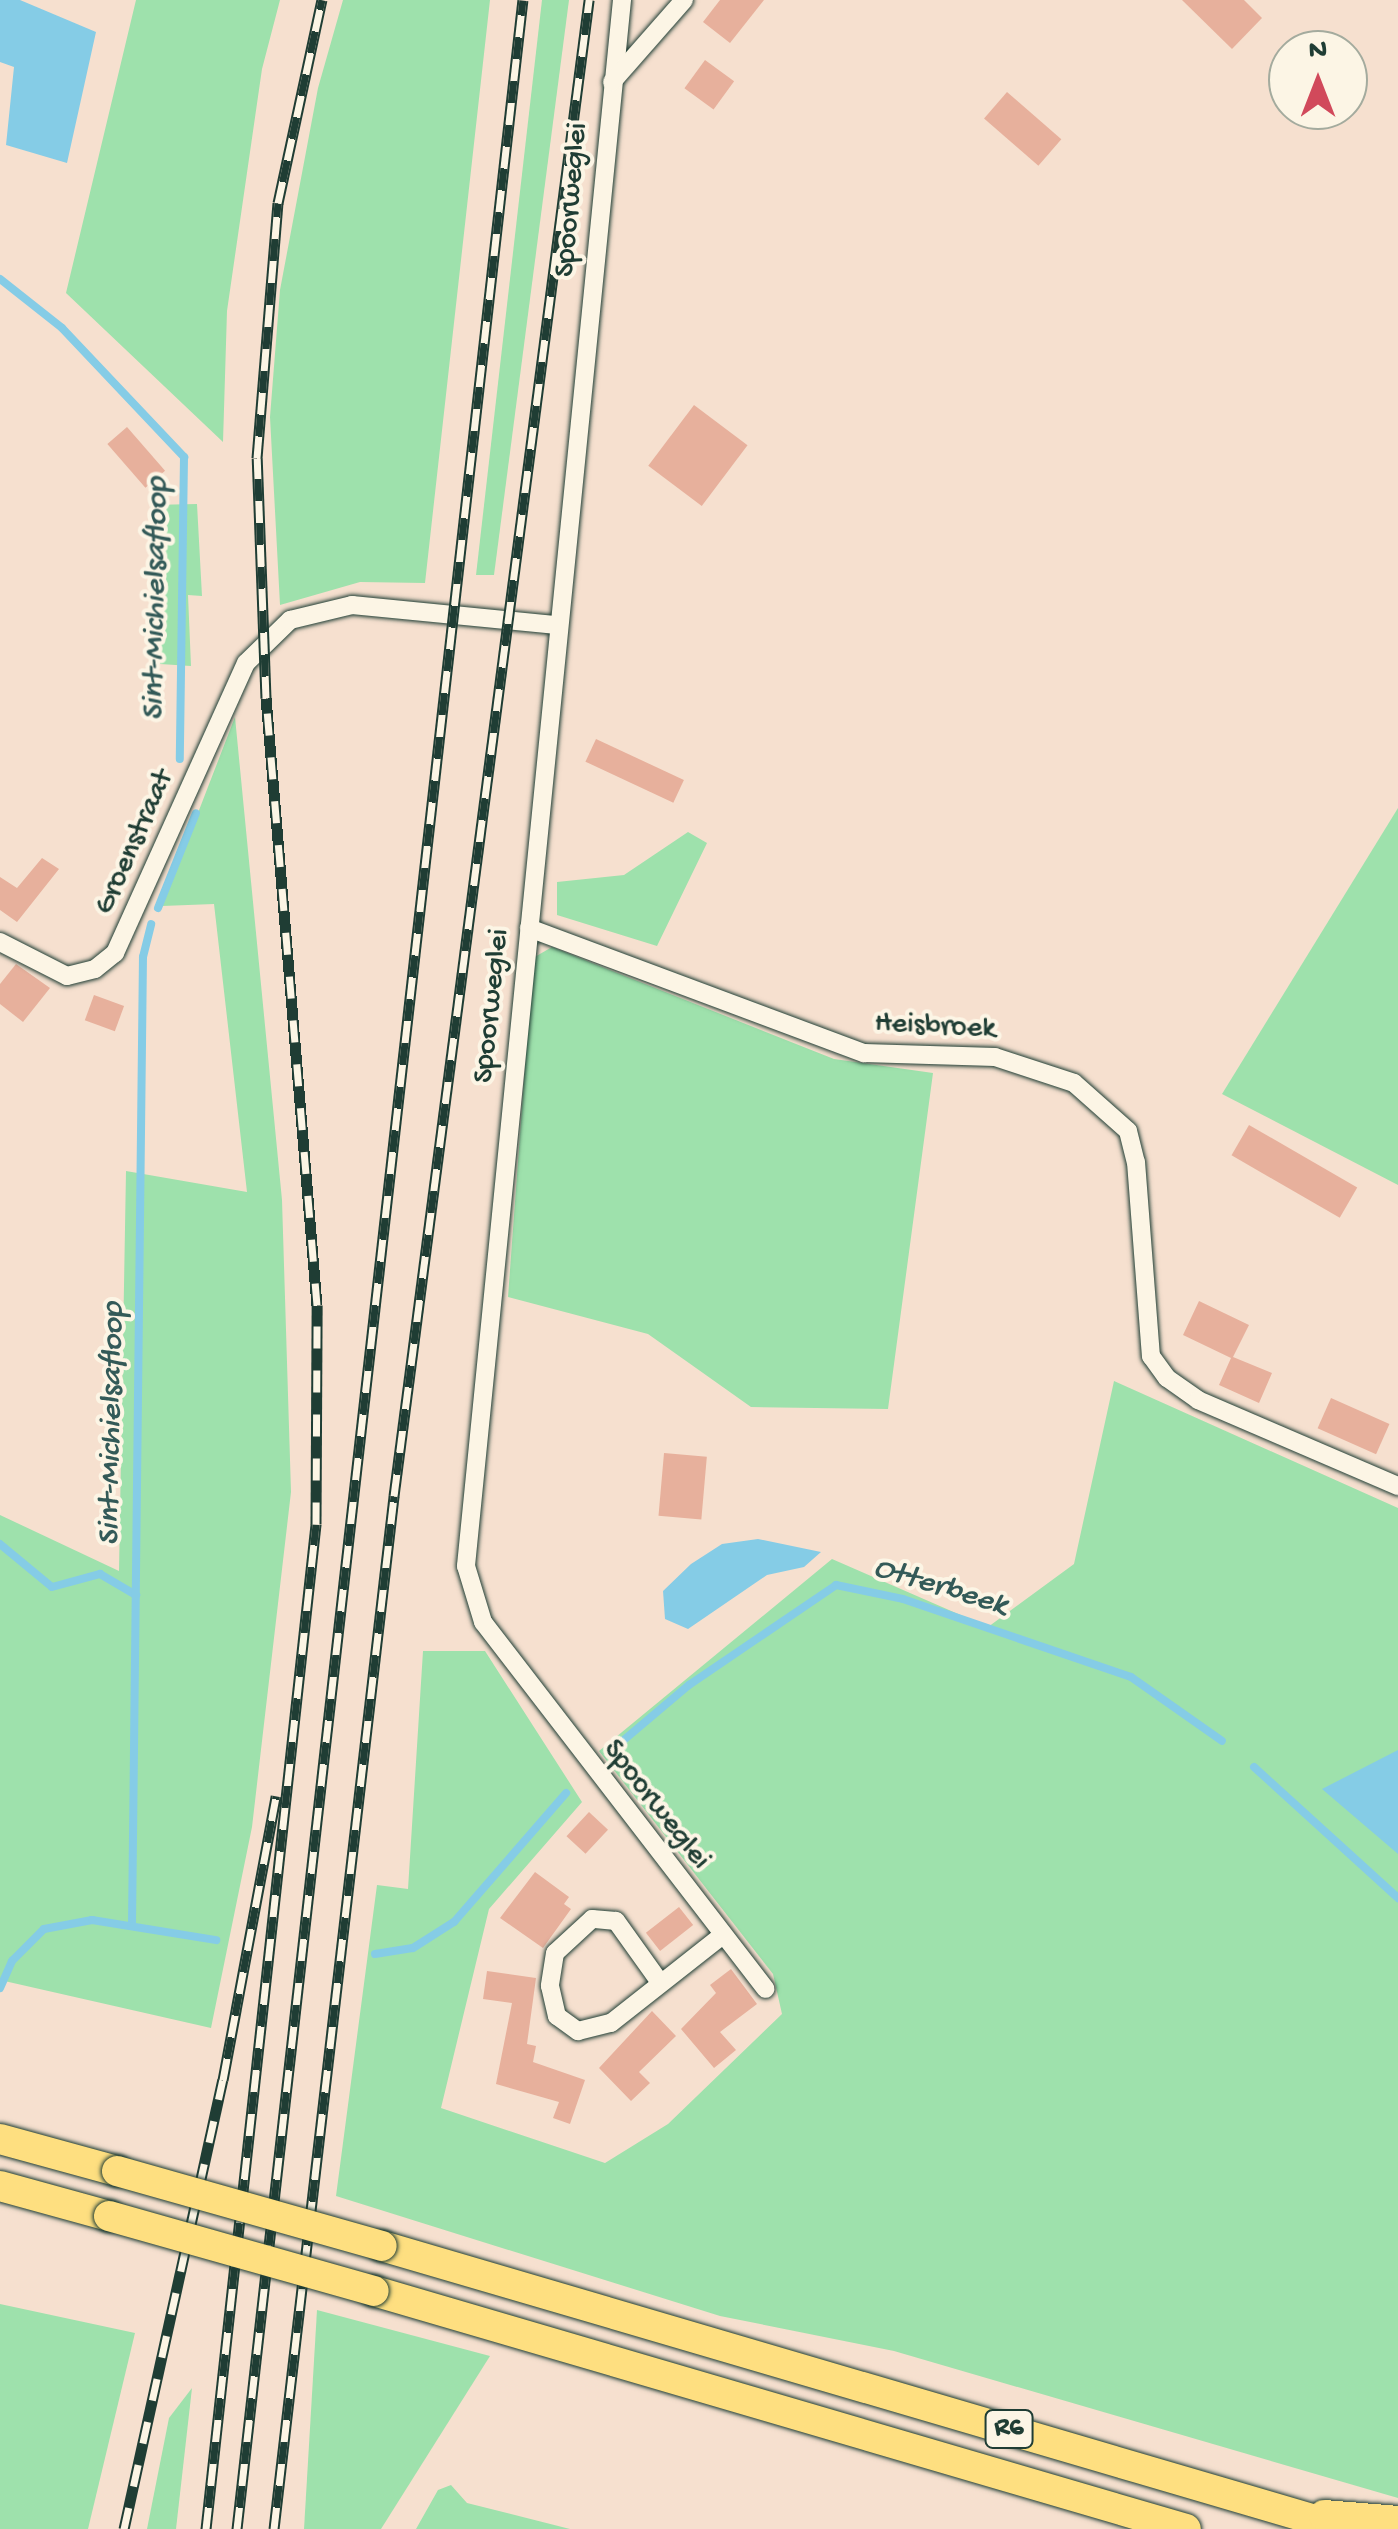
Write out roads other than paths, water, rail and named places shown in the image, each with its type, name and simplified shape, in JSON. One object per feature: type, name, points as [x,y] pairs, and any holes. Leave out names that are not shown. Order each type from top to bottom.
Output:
[{"type":"highway","name":"R6","points":[[0,2140],[382,2246],[1346,2529]]},
{"type":"highway","name":"R6","points":[[0,2186],[374,2291],[1186,2529]]},
{"type":"highway","points":[[1296,2514],[1398,2521]]},
{"type":"street","name":"Spoorweglei","points":[[622,0],[466,1566],[470,1595],[483,1622],[600,1782],[766,1989]]},
{"type":"street","points":[[612,82],[684,0]]},
{"type":"street","name":"Groenstraat","points":[[0,942],[67,976],[95,969],[115,953],[246,663],[290,620],[372,605],[557,625]]},
{"type":"street","name":"Heisbroek","points":[[529,928],[864,1053],[995,1057],[1074,1082],[1128,1131],[1136,1162],[1148,1342],[1167,1378],[1198,1400],[1398,1486]]},
{"type":"street","points":[[659,1981],[616,1921],[592,1919],[555,1953],[550,1986],[557,2016],[578,2030],[610,2023],[659,1981],[723,1935]]},
{"type":"water","points":[[0,0],[20,0],[96,32],[67,163],[6,145],[14,67],[0,62]]},
{"type":"water","points":[[758,1539],[821,1552],[804,1567],[767,1575],[688,1629],[665,1619],[663,1591],[691,1564],[722,1544]]},
{"type":"water","points":[[1398,1750],[1398,1854],[1322,1789]]},
{"type":"waterway","name":"Sint-Michielsafloop","points":[[0,279],[62,328],[184,457],[180,759]]},
{"type":"waterway","name":"Sint-Michielsafloop","points":[[158,908],[196,813]]},
{"type":"waterway","name":"Sint-Michielsafloop","points":[[132,1925],[143,957],[151,924]]},
{"type":"waterway","points":[[0,1544],[52,1587],[100,1574],[136,1595]]},
{"type":"waterway","name":"Otterbeek","points":[[612,1750],[689,1685],[836,1585],[903,1599],[1131,1677],[1222,1741]]},
{"type":"waterway","name":"Otterbeek","points":[[1254,1767],[1398,1898]]},
{"type":"waterway","name":"Otterbeek","points":[[375,1954],[413,1948],[454,1922],[566,1793]]},
{"type":"waterway","name":"Otterbeek","points":[[0,1988],[12,1961],[44,1929],[92,1920],[216,1940]]},
{"type":"railway","points":[[206,2529],[316,1524],[317,1305],[266,698],[257,458],[278,203],[322,0]]},
{"type":"railway","points":[[237,2529],[523,0]]},
{"type":"railway","points":[[274,2529],[394,1496],[589,0]]},
{"type":"railway","points":[[124,2529],[223,2080],[276,1796]]}]
